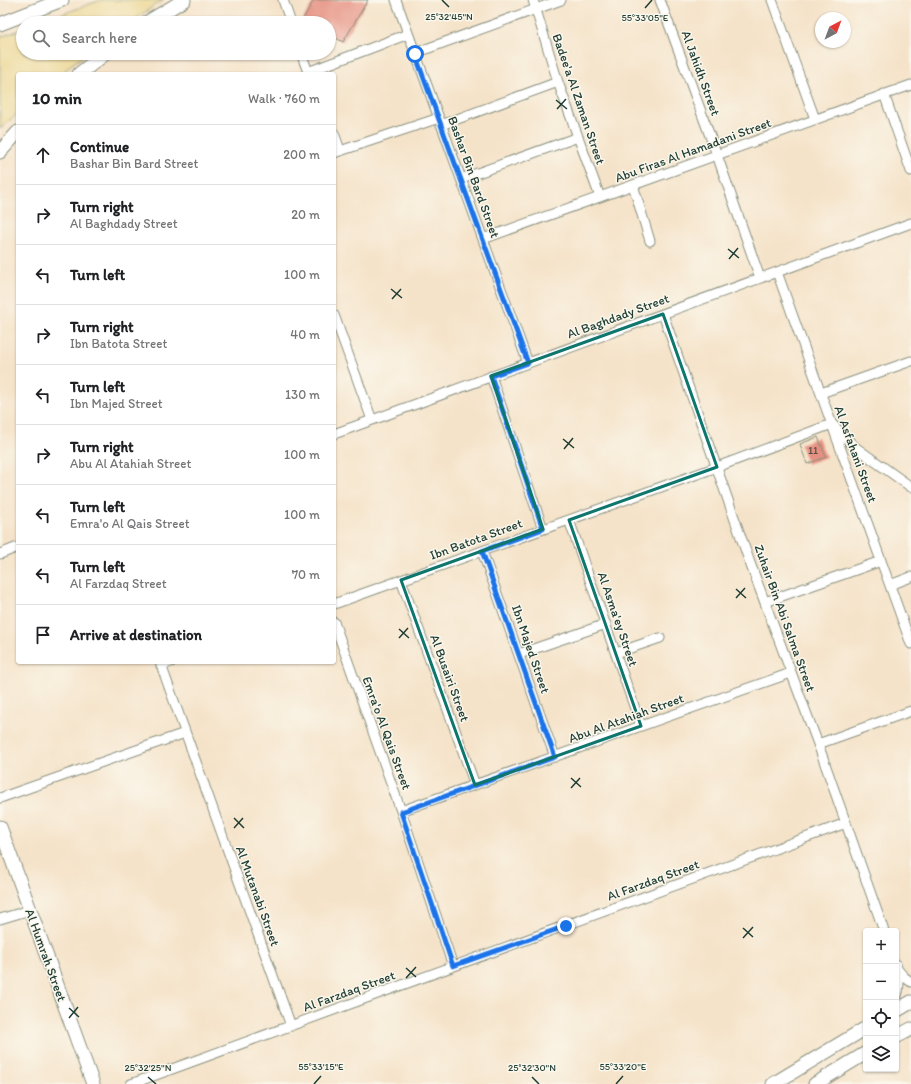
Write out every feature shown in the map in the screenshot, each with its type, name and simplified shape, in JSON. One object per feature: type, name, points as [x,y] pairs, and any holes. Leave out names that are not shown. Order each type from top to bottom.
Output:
[{"type":"street","points":[[21,16],[62,0]]},
{"type":"street","points":[[158,16],[184,0]]},
{"type":"street","points":[[283,0],[289,16]]},
{"type":"street","name":"Bashar Bin Bard Street","points":[[396,0],[528,363]]},
{"type":"street","name":"Badee'a Al Zaman Street","points":[[533,0],[558,82],[600,197]]},
{"type":"street","points":[[415,54],[561,0]]},
{"type":"street","name":"Al Jahidh Street","points":[[660,0],[760,278]]},
{"type":"street","points":[[772,0],[815,120]]},
{"type":"street","points":[[0,24],[16,18]]},
{"type":"street","points":[[310,72],[408,34]]},
{"type":"street","points":[[82,72],[97,60]]},
{"type":"street","points":[[303,60],[307,72]]},
{"type":"street","points":[[337,152],[440,122],[558,82]]},
{"type":"street","name":"Abu Firas Al Hamadani Street","points":[[483,239],[911,85]]},
{"type":"street","points":[[884,94],[911,170]]},
{"type":"street","points":[[0,143],[16,129]]},
{"type":"street","points":[[0,152],[16,134]]},
{"type":"street","points":[[461,179],[578,137]]},
{"type":"street","points":[[633,185],[650,241]]},
{"type":"street","name":"Al Baghdady Street","points":[[336,433],[911,223]]},
{"type":"street","name":"Al Asfahani Street","points":[[777,272],[911,644]]},
{"type":"street","name":"Zuhair Bin Abi Salma Street","points":[[663,314],[883,928]]},
{"type":"street","points":[[336,321],[372,420]]},
{"type":"street","points":[[821,393],[911,361]]},
{"type":"street","points":[[491,376],[543,529]]},
{"type":"street","points":[[832,424],[855,447],[911,487]]},
{"type":"street","name":"Ibn Batota Street","points":[[336,603],[717,467],[832,424]]},
{"type":"street","name":"Al Asma'ey Street","points":[[569,520],[641,726]]},
{"type":"street","points":[[0,554],[16,548]]},
{"type":"street","name":"Ibn Majed Street","points":[[482,551],[555,757]]},
{"type":"street","points":[[765,602],[881,561]]},
{"type":"street","points":[[890,585],[911,577]]},
{"type":"street","name":"Al Busairi Street","points":[[401,580],[475,785]]},
{"type":"street","points":[[519,654],[606,624]]},
{"type":"street","name":"Emra'o Al Qais Street","points":[[336,628],[453,966]]},
{"type":"street","points":[[616,653],[660,638]]},
{"type":"street","name":"Al Mutanabi Street","points":[[160,664],[291,1026]]},
{"type":"street","name":"Abu Al Atahiah Street","points":[[401,812],[791,673]]},
{"type":"street","points":[[818,744],[911,711]]},
{"type":"street","points":[[0,798],[185,733]]},
{"type":"street","name":"Al Farzdaq Street","points":[[131,1084],[846,824]]},
{"type":"street","name":"Al Humrah Street","points":[[0,827],[93,1084]]},
{"type":"street","points":[[0,919],[30,910]]},
{"type":"street","points":[[899,970],[903,976],[911,982]]},
{"type":"street","points":[[899,1009],[911,1002]]},
{"type":"street","points":[[898,1036],[911,1029]]},
{"type":"street","points":[[772,1084],[863,1030]]},
{"type":"street","points":[[815,1084],[863,1055]]},
{"type":"highlighted area","points":[[663,314],[717,467],[569,520],[641,726],[475,785],[401,580],[543,529],[491,376]]},
{"type":"sand","points":[[101,0],[164,0],[140,16],[57,16]]},
{"type":"sand","points":[[16,31],[16,60],[78,60],[63,72],[16,72],[16,115],[0,129],[0,37]]},
{"type":"building","points":[[314,0],[368,0],[343,42],[336,38],[336,16],[305,16]]},
{"type":"building","points":[[818,437],[826,457],[807,464],[800,444]]},
{"type":"route","points":[[415,54],[528,363],[491,376],[543,529],[482,551],[555,757],[401,812],[453,966],[566,926]]}]
